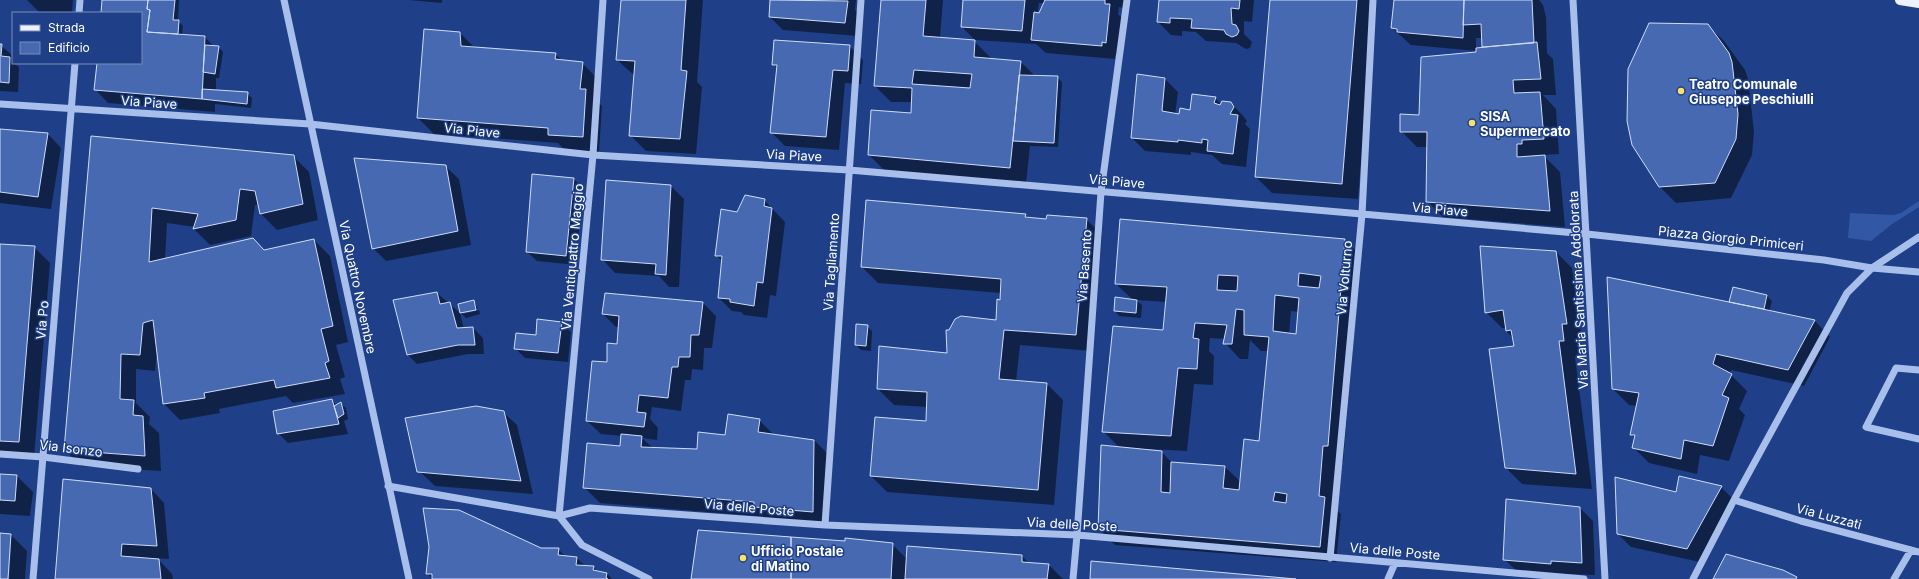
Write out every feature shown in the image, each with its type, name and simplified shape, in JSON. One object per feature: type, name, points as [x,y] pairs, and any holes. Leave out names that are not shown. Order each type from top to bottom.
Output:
[{"type":"main road","points":[[1900,0],[1919,3]]},
{"type":"street","points":[[79,12],[80,0]]},
{"type":"street","name":"Via Quattro Novembre","points":[[284,0],[409,579]]},
{"type":"street","name":"Via Ventiquattro Maggio","points":[[559,516],[593,155],[603,0]]},
{"type":"street","name":"Via Tagliamento","points":[[825,525],[861,0]]},
{"type":"street","name":"Via Basento","points":[[1073,579],[1101,192],[1127,0]]},
{"type":"street","name":"Via Volturno","points":[[1330,558],[1362,214],[1373,0]]},
{"type":"street","name":"Via Maria Santissima Addolorata","points":[[1573,0],[1605,579]]},
{"type":"street","name":"Via Po","points":[[33,579],[74,64]]},
{"type":"street","name":"Via Piave","points":[[0,104],[310,124],[593,155],[849,170],[1587,234]]},
{"type":"street","name":"Piazza Giorgio Primiceri","points":[[1587,234],[1824,260],[1872,268],[1919,272]]},
{"type":"street","points":[[1693,579],[1734,500],[1847,293],[1872,268],[1919,237]]},
{"type":"street","points":[[1919,370],[1896,368],[1866,427],[1919,439]]},
{"type":"street","name":"Via Isonzo","points":[[0,454],[43,457],[138,468]]},
{"type":"street","points":[[388,486],[559,516],[582,545],[649,579]]},
{"type":"street","name":"Via Luzzati","points":[[1734,500],[1801,521],[1919,552]]},
{"type":"street","name":"Via delle Poste","points":[[559,516],[590,508],[825,525],[1077,535],[1395,563],[1505,576],[1584,579]]},
{"type":"street","points":[[1894,579],[1911,550]]},
{"type":"street","points":[[1388,579],[1395,563]]},
{"type":"shaded area","points":[[1919,201],[1919,207],[1892,224],[1871,241],[1848,238],[1850,213],[1894,215],[1901,213]]},
{"type":"building","points":[[102,0],[148,0],[147,9],[150,10],[147,32],[205,36],[202,99],[94,90],[97,64],[142,64],[142,12],[101,12]]},
{"type":"building","points":[[148,0],[175,0],[173,20],[179,20],[178,34],[147,32],[150,10],[147,9]]},
{"type":"building","points":[[621,0],[686,0],[681,70],[687,71],[680,139],[629,136],[635,61],[616,60]]},
{"type":"building","points":[[770,0],[848,1],[845,23],[769,17]]},
{"type":"building","points":[[881,0],[926,0],[923,36],[975,40],[974,57],[1021,61],[1010,168],[868,155],[871,110],[911,113],[912,88],[874,86]],"holes":[[[914,70],[972,74],[970,88],[912,84]]]},
{"type":"building","points":[[963,0],[1025,0],[1022,31],[961,27]]},
{"type":"building","points":[[1045,0],[1105,0],[1105,4],[1110,4],[1106,43],[1102,42],[1102,46],[1031,40],[1034,12],[1039,13]]},
{"type":"building","points":[[1159,0],[1240,0],[1239,9],[1231,8],[1232,24],[1236,25],[1239,31],[1237,35],[1232,37],[1226,34],[1224,30],[1191,28],[1192,19],[1170,18],[1170,23],[1157,22]]},
{"type":"building","points":[[1270,0],[1357,0],[1342,184],[1255,177]]},
{"type":"building","points":[[1394,0],[1464,0],[1463,38],[1397,32],[1397,29],[1391,28]]},
{"type":"building","points":[[1464,0],[1532,0],[1534,43],[1482,47],[1481,24],[1463,25]]},
{"type":"building","name":"Teatro Comunale Giuseppe Peschiulli","points":[[1649,23],[1708,24],[1729,53],[1732,62],[1738,114],[1736,139],[1715,183],[1659,187],[1632,145],[1627,121],[1628,69]]},
{"type":"building","points":[[424,29],[460,32],[461,46],[556,53],[555,59],[583,62],[580,89],[586,89],[583,137],[548,135],[548,128],[417,118]]},
{"type":"building","points":[[774,40],[850,45],[848,71],[833,70],[826,137],[770,133],[777,65],[772,65]]},
{"type":"building","name":"SISA Supermercato","points":[[1537,42],[1541,79],[1513,80],[1514,93],[1540,92],[1544,139],[1522,140],[1522,144],[1517,144],[1517,157],[1545,155],[1550,211],[1426,202],[1427,132],[1400,132],[1400,114],[1419,115],[1421,57],[1476,52],[1476,48]]},
{"type":"building","points":[[0,44],[2,44],[1,56],[10,57],[9,83],[0,82]]},
{"type":"building","points":[[205,45],[219,46],[215,74],[203,72]]},
{"type":"building","points":[[1137,74],[1165,78],[1162,111],[1179,114],[1180,108],[1190,110],[1192,94],[1216,97],[1214,103],[1220,105],[1222,101],[1231,102],[1234,107],[1230,114],[1238,115],[1233,154],[1207,151],[1208,140],[1202,139],[1202,143],[1178,140],[1178,142],[1131,138]]},
{"type":"building","points":[[1019,75],[1058,76],[1054,143],[1013,141]]},
{"type":"building","points":[[202,89],[248,92],[247,104],[202,99]]},
{"type":"building","points":[[0,129],[48,133],[38,197],[0,192]]},
{"type":"building","points":[[91,136],[294,155],[303,204],[260,214],[255,191],[240,189],[236,220],[193,229],[198,214],[152,208],[149,262],[253,238],[264,250],[314,239],[333,326],[321,329],[329,361],[325,363],[330,378],[276,388],[274,380],[204,393],[205,398],[163,404],[153,320],[143,323],[140,355],[121,354],[120,399],[134,400],[133,415],[143,416],[145,456],[64,450]]},
{"type":"building","points":[[354,158],[446,165],[458,231],[372,249]]},
{"type":"building","points":[[532,174],[574,178],[566,256],[526,252]]},
{"type":"building","points":[[606,180],[671,185],[666,275],[655,274],[656,264],[601,260]]},
{"type":"building","points":[[745,195],[765,199],[764,206],[772,208],[763,283],[757,282],[754,306],[730,302],[730,299],[718,298],[722,256],[715,256],[721,209],[737,212]]},
{"type":"building","points":[[866,200],[1026,214],[1025,217],[1046,219],[1047,215],[1087,218],[1076,335],[1004,330],[999,379],[1047,383],[1038,490],[870,476],[875,417],[926,421],[927,392],[877,389],[879,346],[947,353],[946,330],[949,330],[955,319],[961,316],[996,320],[997,299],[1000,300],[1001,279],[861,267]]},
{"type":"building","points":[[1120,219],[1345,239],[1328,446],[1323,446],[1319,496],[1325,497],[1320,547],[1098,529],[1101,445],[1162,451],[1161,492],[1170,493],[1171,462],[1225,466],[1223,488],[1239,490],[1244,439],[1259,441],[1269,337],[1244,335],[1244,310],[1236,309],[1232,344],[1223,344],[1227,325],[1195,323],[1193,338],[1199,339],[1197,369],[1178,368],[1171,436],[1102,432],[1113,326],[1163,330],[1167,287],[1115,284]],"holes":[[[1299,273],[1321,276],[1319,288],[1298,286]],[[1218,275],[1238,276],[1237,291],[1217,290]],[[1275,295],[1299,298],[1296,334],[1273,331]],[[1275,492],[1287,494],[1286,503],[1273,501]]]},
{"type":"building","points":[[0,244],[35,246],[19,442],[0,441]]},
{"type":"building","points":[[1480,246],[1556,251],[1567,324],[1562,324],[1564,341],[1559,341],[1576,474],[1505,468],[1489,349],[1514,346],[1511,330],[1506,331],[1503,310],[1485,313]]},
{"type":"building","points":[[1607,277],[1815,320],[1788,370],[1716,354],[1713,364],[1732,374],[1722,395],[1729,398],[1713,446],[1684,440],[1681,459],[1632,448],[1635,435],[1630,435],[1639,393],[1612,389]]},
{"type":"building","points":[[1733,287],[1767,295],[1764,309],[1729,302]]},
{"type":"building","points":[[437,292],[440,304],[450,302],[457,328],[473,327],[475,345],[458,345],[407,355],[393,300]]},
{"type":"building","points":[[605,293],[703,302],[699,335],[691,335],[690,357],[679,357],[678,367],[672,367],[668,398],[639,395],[637,412],[646,413],[644,427],[586,421],[592,361],[607,362],[607,343],[617,344],[619,316],[602,314]]},
{"type":"building","points":[[1115,297],[1137,300],[1136,313],[1114,311]]},
{"type":"building","points":[[474,300],[476,310],[460,313],[458,304]]},
{"type":"building","points":[[537,319],[562,322],[558,353],[514,349],[516,333],[536,335]]},
{"type":"building","points":[[856,324],[868,325],[866,346],[855,345]]},
{"type":"building","points":[[332,399],[339,424],[277,434],[273,411]]},
{"type":"building","points":[[341,402],[344,414],[338,418],[334,406]]},
{"type":"building","points":[[476,406],[504,411],[521,481],[417,472],[405,418]]},
{"type":"building","points":[[728,414],[760,419],[758,432],[814,440],[813,512],[754,507],[754,502],[583,488],[587,443],[620,446],[621,434],[642,436],[641,447],[697,449],[698,432],[725,435]]},
{"type":"building","points":[[0,474],[17,475],[15,501],[0,500]]},
{"type":"building","points":[[1679,476],[1722,486],[1687,549],[1617,534],[1615,477],[1676,492]]},
{"type":"building","points":[[63,479],[151,488],[157,546],[122,544],[121,556],[159,559],[161,579],[55,579]]},
{"type":"building","points":[[1506,499],[1580,507],[1582,563],[1551,561],[1551,564],[1503,560]]},
{"type":"building","points":[[423,508],[459,510],[541,548],[559,548],[558,555],[577,557],[576,565],[594,566],[593,570],[607,573],[606,578],[608,579],[432,579],[432,574],[426,574],[429,547]]},
{"type":"building","name":"Ufficio Postale di Matino","points":[[698,530],[791,537],[791,579],[691,579]]},
{"type":"building","points":[[0,533],[11,534],[8,579],[0,579]]},
{"type":"building","points":[[791,537],[845,541],[845,538],[893,543],[891,579],[791,579]]},
{"type":"building","points":[[907,546],[1022,555],[1022,562],[1049,564],[1047,579],[905,579]]},
{"type":"building","points":[[1726,554],[1783,570],[1797,577],[1796,579],[1713,579]]},
{"type":"building","points":[[1091,561],[1296,579],[1090,579]]},
{"type":"place","name":"Teatro Comunale Giuseppe Peschiulli","points":[[1681,91]]},
{"type":"place","name":"SISA Supermercato","points":[[1472,123]]},
{"type":"place","name":"Ufficio Postale di Matino","points":[[743,558]]}]
